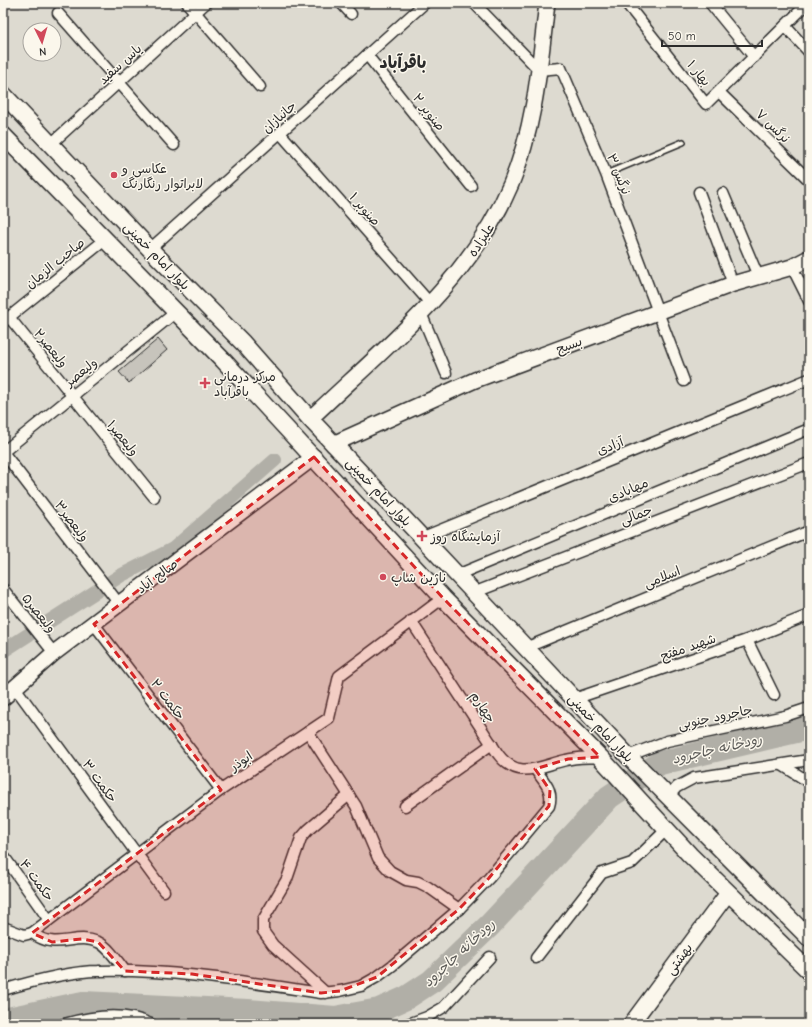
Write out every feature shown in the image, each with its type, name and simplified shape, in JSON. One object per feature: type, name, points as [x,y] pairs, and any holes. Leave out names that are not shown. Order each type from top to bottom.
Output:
[{"type":"main road","name":"بلوار امام خمینی","points":[[3,94],[150,250],[243,343],[333,444],[623,752],[667,798],[809,938]]},
{"type":"main road","name":"بلوار امام خمینی","points":[[3,135],[106,238],[314,457],[443,598],[600,757],[728,893],[809,971]]},
{"type":"street","points":[[187,3],[260,87]]},
{"type":"street","name":"یاس سفید","points":[[50,144],[206,3]]},
{"type":"street","points":[[341,3],[351,14]]},
{"type":"street","name":"جانبازان","points":[[150,250],[425,3]]},
{"type":"street","points":[[474,3],[540,70]]},
{"type":"street","name":"علیزاده","points":[[310,419],[426,308],[475,251],[494,219],[511,183],[527,132],[540,70],[547,3]]},
{"type":"street","name":"بهار ۱","points":[[626,3],[706,104],[719,92]]},
{"type":"street","points":[[710,3],[754,56]]},
{"type":"street","points":[[719,92],[808,3]]},
{"type":"street","points":[[58,13],[174,145]]},
{"type":"street","points":[[784,26],[809,52]]},
{"type":"street","name":"صنوبر ۲","points":[[367,55],[471,186]]},
{"type":"street","name":"نرگس ۳","points":[[540,70],[561,68],[606,174],[684,381]]},
{"type":"street","name":"نرگس ۷","points":[[719,92],[809,180]]},
{"type":"street","name":"صنوبر ۱","points":[[280,133],[426,308],[446,372]]},
{"type":"street","points":[[698,192],[733,284]]},
{"type":"street","points":[[723,193],[758,276]]},
{"type":"street","name":"صاحب الزمان","points":[[6,320],[106,238]]},
{"type":"street","name":"بسیج","points":[[333,444],[475,380],[733,284],[792,267],[809,258]]},
{"type":"street","points":[[792,267],[809,301]]},
{"type":"street","name":"ولیعصر","points":[[3,452],[176,312]]},
{"type":"street","name":"ولیعصر۲","points":[[6,320],[72,396]]},
{"type":"street","name":"آزادی","points":[[421,538],[809,379]]},
{"type":"street","name":"ولیعصر۱","points":[[72,396],[154,497]]},
{"type":"street","name":"مهابادی","points":[[457,575],[809,429]]},
{"type":"street","name":"ولیعصر۳","points":[[3,452],[120,605]]},
{"type":"street","name":"صالح آباد","points":[[3,698],[14,686],[54,653],[120,605],[314,457]]},
{"type":"street","name":"جمالی","points":[[473,592],[809,463]]},
{"type":"street","name":"اسلامی","points":[[525,648],[809,531]]},
{"type":"street","name":"ولیعصر۵","points":[[3,589],[54,653]]},
{"type":"street","name":"ابوذر","points":[[32,933],[221,790],[329,718],[339,676],[443,598]]},
{"type":"street","name":"شهید مفتح","points":[[574,699],[747,640],[809,615]]},
{"type":"street","name":"چهارم","points":[[412,621],[492,744],[503,760],[512,767],[524,770],[535,769],[568,759],[600,757]]},
{"type":"street","name":"حکمت ۲","points":[[94,624],[221,790]]},
{"type":"street","points":[[747,640],[774,695]]},
{"type":"street","name":"حکمت ۳","points":[[14,686],[164,891]]},
{"type":"street","name":"جاجرود جنوبی","points":[[623,752],[785,716],[809,708]]},
{"type":"street","points":[[308,732],[356,806],[378,858],[390,871],[406,880],[418,882],[428,887],[459,909]]},
{"type":"street","points":[[405,806],[492,744]]},
{"type":"street","points":[[667,798],[677,787],[694,778],[809,760]]},
{"type":"street","points":[[782,765],[809,782]]},
{"type":"street","points":[[3,990],[33,981],[96,970],[192,974],[326,993],[340,992],[361,986],[377,978],[459,909],[489,878],[548,806],[551,798],[550,790],[535,769]]},
{"type":"street","points":[[326,993],[273,944],[263,931],[263,920],[287,879],[301,838],[308,830],[349,795]]},
{"type":"street","points":[[536,958],[602,873],[632,862],[667,829]]},
{"type":"street","name":"حکمت ۴","points":[[3,855],[49,920]]},
{"type":"street","name":"بهشتی","points":[[631,1024],[728,893]]},
{"type":"street","points":[[3,927],[24,935],[32,933],[41,939],[52,942],[82,939],[98,942],[107,949],[125,971]]},
{"type":"street","points":[[408,1024],[437,1012],[444,1007],[490,957]]},
{"type":"street","points":[[64,1024],[100,1016],[151,1024]]},
{"type":"lane","points":[[606,174],[683,142]]},
{"type":"highlighted area","points":[[314,457],[443,598],[600,757],[568,759],[535,769],[550,790],[549,806],[489,878],[459,909],[377,977],[340,991],[321,993],[192,974],[125,971],[98,942],[82,939],[52,942],[32,933],[221,790],[94,624]]},
{"type":"shaded area","points":[[3,3],[809,3],[809,1024],[3,1024]]},
{"type":"building","points":[[158,339],[167,350],[129,383],[119,372]]},
{"type":"waterway","points":[[3,651],[120,576],[173,549],[275,460]]},
{"type":"waterway","name":"رودخانه جاجرود","points":[[3,1020],[83,1003],[248,1011],[335,1018],[379,1010],[406,998],[432,981],[490,925],[609,797],[660,763],[809,728]]},
{"type":"place","name":"عکاسی و لابراتوار رنگارنگ","points":[[114,175]]},
{"type":"place","name":"مرکز درمانی باقرآباد","points":[[205,383]]},
{"type":"place","name":"آزمایشگاه روز","points":[[422,536]]},
{"type":"place","name":"ناژین شاپ","points":[[383,577]]},
{"type":"district","name":"باقرآباد","points":[[403,62]]}]
